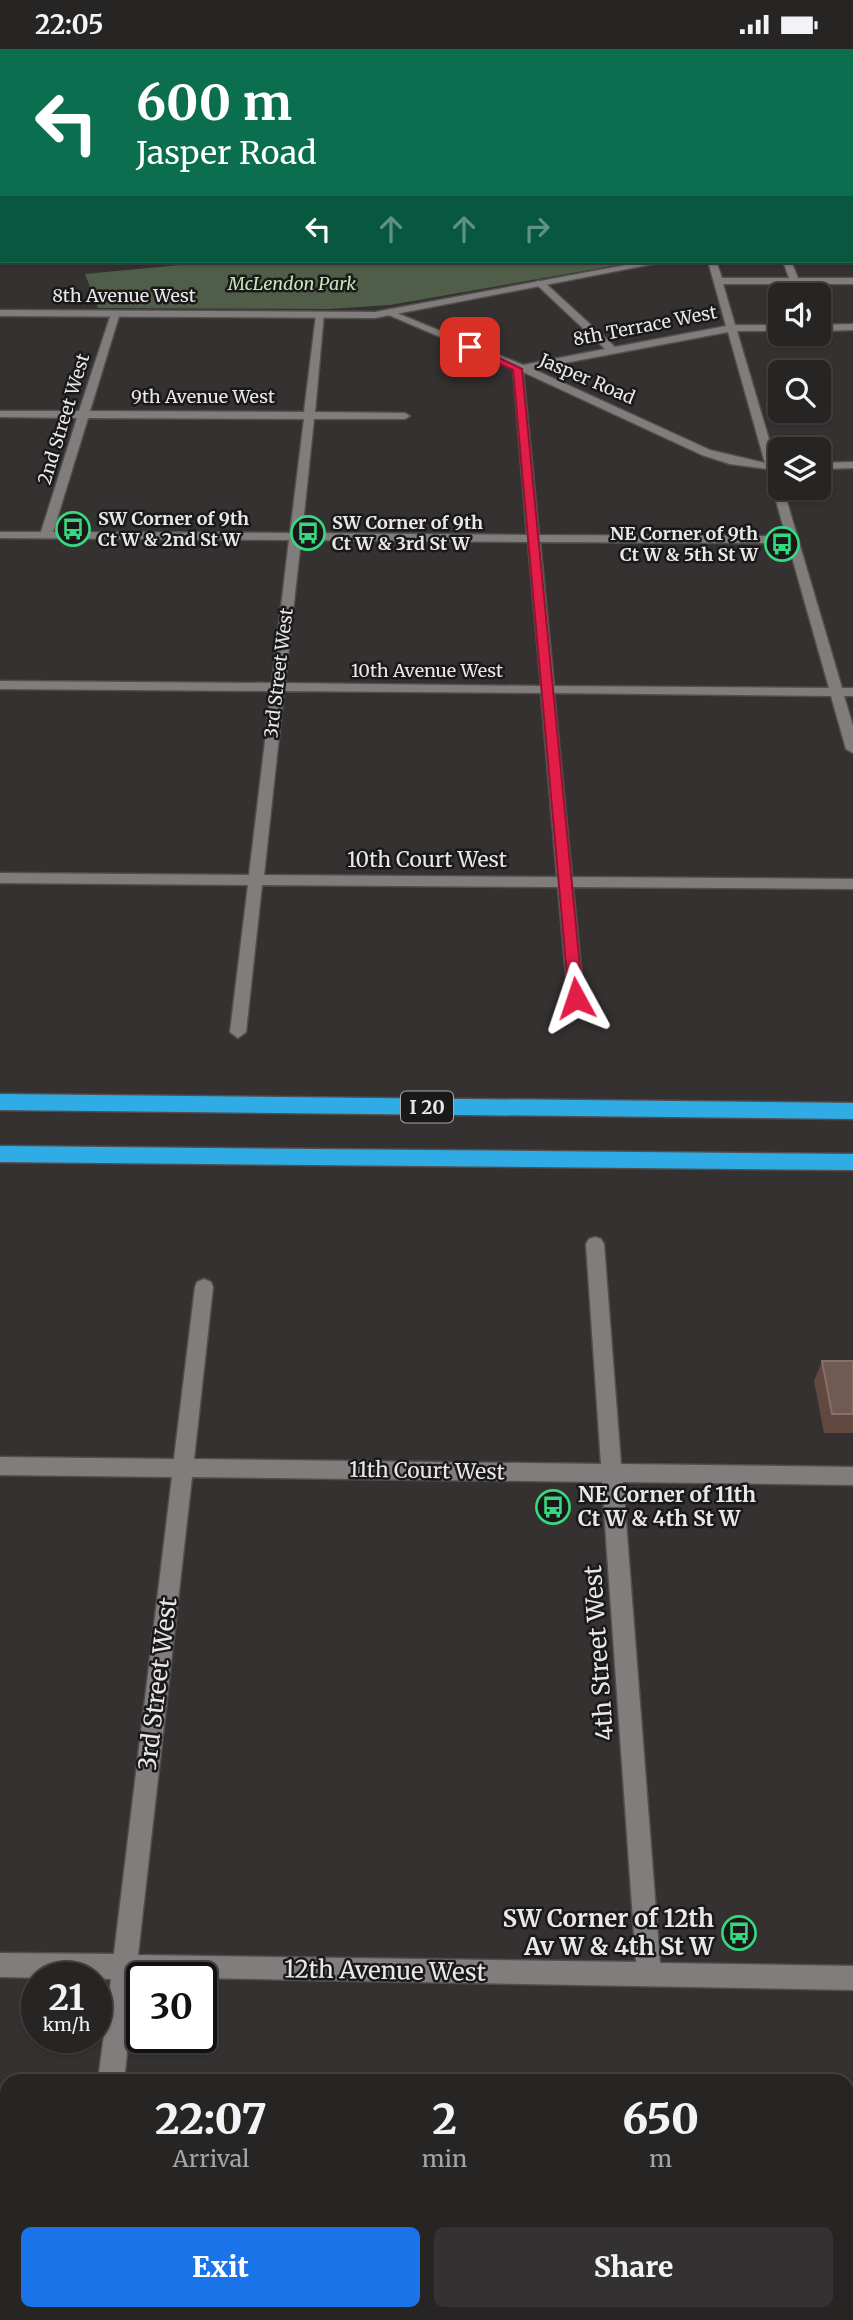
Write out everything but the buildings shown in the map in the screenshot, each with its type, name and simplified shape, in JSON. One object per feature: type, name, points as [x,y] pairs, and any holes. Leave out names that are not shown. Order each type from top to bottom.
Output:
[{"type":"highway","name":"I 20","points":[[0,1102],[853,1111]]},
{"type":"highway","points":[[0,1154],[853,1162]]},
{"type":"main road","name":"8th Avenue West","points":[[0,313],[389,313],[540,282],[651,263]]},
{"type":"street","points":[[713,263],[768,442]]},
{"type":"street","points":[[788,263],[794,281]]},
{"type":"street","points":[[718,281],[853,281]]},
{"type":"street","points":[[540,282],[612,350]]},
{"type":"street","name":"2nd Street West","points":[[46,535],[115,313]]},
{"type":"street","name":"Jasper Road","points":[[389,313],[643,422],[701,453],[747,465],[768,466]]},
{"type":"street","name":"3rd Street West","points":[[238,1032],[321,315]]},
{"type":"street","points":[[831,328],[853,327]]},
{"type":"street","name":"8th Terrace West","points":[[517,369],[732,328],[768,328]]},
{"type":"street","points":[[517,369],[576,998]]},
{"type":"street","name":"9th Avenue West","points":[[0,414],[405,416]]},
{"type":"street","points":[[831,466],[853,465]]},
{"type":"street","points":[[784,500],[853,749]]},
{"type":"street","points":[[0,535],[794,540]]},
{"type":"street","name":"10th Avenue West","points":[[0,685],[853,692]]},
{"type":"street","name":"10th Court West","points":[[0,878],[853,884]]},
{"type":"street","name":"4th Street West","points":[[595,1244],[649,1975]]},
{"type":"street","name":"3rd Street West","points":[[112,2074],[204,1287]]},
{"type":"street","name":"11th Court West","points":[[0,1466],[853,1476]]},
{"type":"street","name":"12th Avenue West","points":[[0,1965],[853,1978]]},
{"type":"green space","name":"McLendon Park","points":[[201,263],[629,263],[390,305],[329,309],[98,308],[85,274]]},
{"type":"place","name":"SW Corner of 9th Ct W & 2nd St W","points":[[73,529]]},
{"type":"place","name":"SW Corner of 9th Ct W & 3rd St W","points":[[308,533]]},
{"type":"place","name":"NE Corner of 9th Ct W & 5th St W","points":[[782,544]]},
{"type":"place","name":"NE Corner of 11th Ct W & 4th St W","points":[[553,1507]]},
{"type":"place","name":"SW Corner of 12th Av W & 4th St W","points":[[739,1933]]},
{"type":"route","points":[[470,347],[517,369],[576,998]]}]
